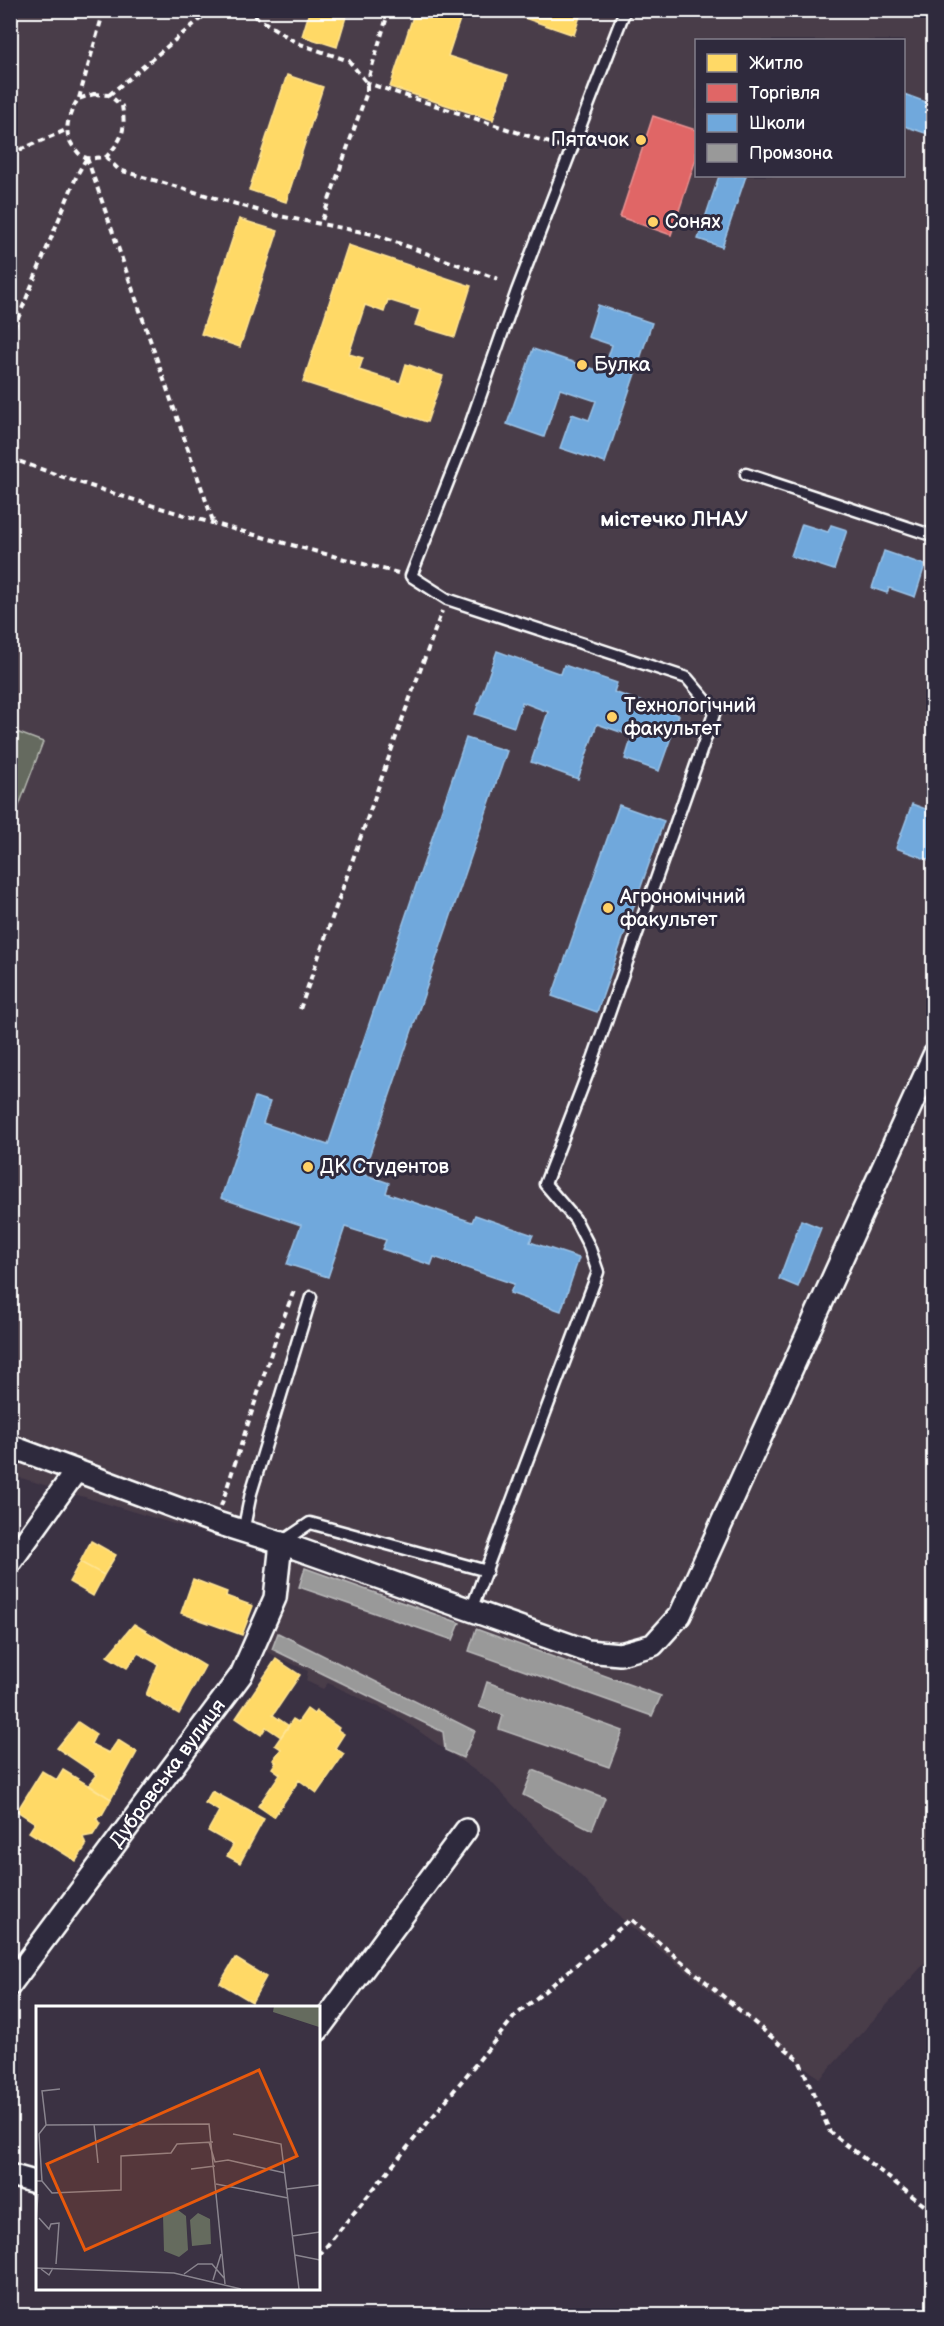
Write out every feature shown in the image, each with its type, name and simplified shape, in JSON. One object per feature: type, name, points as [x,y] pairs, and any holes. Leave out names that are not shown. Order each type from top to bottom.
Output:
[{"type":"street","points":[[10,1446],[216,1523],[281,1543],[587,1651],[620,1654],[653,1645],[680,1615],[933,1055]]},
{"type":"street","points":[[10,1563],[76,1471]]},
{"type":"street","name":"Дубровська вулиця","points":[[10,1985],[241,1675],[275,1598],[281,1543]]},
{"type":"street","points":[[320,2027],[466,1830]]},
{"type":"street","points":[[10,2175],[36,2182]]},
{"type":"lane","points":[[471,1610],[598,1272],[589,1246],[575,1219],[545,1184],[592,1062],[715,711],[687,678],[447,599],[411,576],[468,431],[517,291],[625,10]]},
{"type":"lane","points":[[746,474],[933,536]]},
{"type":"lane","points":[[243,1532],[251,1493],[311,1297]]},
{"type":"lane","points":[[281,1543],[310,1523],[487,1571]]},
{"type":"path","points":[[78,99],[94,93],[109,95],[122,106],[125,124],[119,143],[106,157],[87,158],[80,155],[70,143],[66,130],[70,112],[78,99],[104,10]]},
{"type":"path","points":[[109,95],[211,10]]},
{"type":"path","points":[[245,10],[297,43],[349,61],[367,83],[571,150]]},
{"type":"path","points":[[321,223],[368,92],[367,83],[389,10]]},
{"type":"path","points":[[10,154],[66,130]]},
{"type":"path","points":[[106,157],[119,170],[274,216],[373,234],[498,279]]},
{"type":"path","points":[[10,338],[77,175],[87,158]]},
{"type":"path","points":[[87,158],[214,524]]},
{"type":"path","points":[[10,458],[214,524],[411,576]]},
{"type":"path","points":[[300,1009],[447,599]]},
{"type":"path","points":[[216,1523],[277,1335],[295,1288]]},
{"type":"path","points":[[320,2251],[515,2016],[631,1919],[799,2060],[830,2132],[933,2213]]},
{"type":"shaded area","points":[[10,11],[933,11],[933,1954],[820,2079],[624,1921],[491,1782],[396,1715],[328,1683],[323,1689],[306,1681],[308,1671],[265,1651],[291,1559],[11,1475]]},
{"type":"green space","points":[[11,730],[43,742],[11,827]]},
{"type":"building: Житло","points":[[310,10],[348,10],[337,47],[302,36]]},
{"type":"building: Житло","points":[[415,10],[463,10],[448,56],[508,75],[493,120],[390,87]]},
{"type":"building: Житло","points":[[501,10],[582,10],[574,35]]},
{"type":"building: Житло","points":[[287,75],[323,87],[286,202],[249,190]]},
{"type":"building: Житло","points":[[239,219],[278,231],[240,347],[201,334]]},
{"type":"building: Житло","points":[[348,245],[471,286],[455,337],[415,325],[420,310],[388,300],[384,312],[365,305],[349,354],[363,358],[359,370],[400,383],[406,364],[443,376],[427,422],[303,382]]},
{"type":"building: Житло","points":[[91,1541],[116,1555],[104,1575],[80,1562]]},
{"type":"building: Житло","points":[[80,1562],[104,1575],[93,1596],[69,1582]]},
{"type":"building: Житло","points":[[193,1579],[227,1592],[226,1596],[253,1606],[242,1635],[181,1613]]},
{"type":"building: Житло","points":[[134,1624],[205,1666],[179,1714],[146,1695],[158,1664],[138,1653],[127,1668],[107,1656]]},
{"type":"building: Житло","points":[[276,1659],[300,1675],[273,1715],[289,1726],[281,1737],[266,1727],[261,1735],[236,1718]]},
{"type":"building: Житло","points":[[307,1709],[314,1714],[316,1711],[344,1734],[335,1748],[344,1754],[317,1793],[299,1780],[274,1817],[258,1806],[280,1774],[272,1768],[276,1762],[273,1760],[281,1749],[275,1745],[293,1719],[298,1722]]},
{"type":"building: Житло","points":[[78,1722],[96,1734],[91,1744],[109,1753],[118,1740],[137,1752],[111,1799],[89,1785],[97,1775],[57,1748]]},
{"type":"building: Житло","points":[[63,1770],[111,1799],[102,1815],[96,1818],[100,1824],[93,1835],[83,1837],[86,1846],[76,1861],[29,1832],[35,1823],[17,1811],[42,1771],[57,1780]]},
{"type":"building: Житло","points":[[212,1791],[264,1819],[240,1863],[227,1856],[233,1845],[208,1831],[219,1811],[205,1803]]},
{"type":"building: Житло","points":[[235,1958],[266,1977],[252,2002],[220,1983]]},
{"type":"building: Торгівля","points":[[653,116],[695,130],[695,162],[671,235],[620,217]]},
{"type":"building: Школи","points":[[905,94],[934,105],[934,136],[905,126]]},
{"type":"building: Школи","points":[[719,177],[746,177],[722,247],[698,239]]},
{"type":"building: Школи","points":[[598,305],[652,323],[605,463],[560,448],[572,414],[589,420],[596,401],[560,389],[544,437],[507,424],[533,349],[603,372],[612,345],[588,337]]},
{"type":"building: Школи","points":[[802,524],[828,532],[831,525],[847,530],[834,570],[791,556]]},
{"type":"building: Школи","points":[[884,551],[925,565],[915,597],[889,588],[887,593],[872,588]]},
{"type":"building: Школи","name":"Технологічний факультет","points":[[497,651],[561,674],[564,665],[617,683],[614,692],[679,715],[659,771],[625,759],[632,736],[597,724],[578,779],[531,762],[548,712],[522,702],[514,727],[475,714]]},
{"type":"building: Школи","points":[[466,738],[507,751],[363,1174],[389,1183],[386,1193],[472,1222],[475,1215],[533,1235],[530,1242],[579,1258],[561,1311],[510,1293],[514,1284],[434,1257],[431,1265],[382,1249],[386,1240],[345,1227],[328,1277],[287,1264],[301,1225],[221,1198],[255,1097],[270,1102],[263,1123],[328,1145]]},
{"type":"building: Школи","points":[[912,804],[934,812],[934,862],[896,848]]},
{"type":"building: Школи","name":"Агрономічний факультет","points":[[619,805],[664,821],[597,1012],[552,996]]},
{"type":"building: Школи","points":[[801,1220],[821,1228],[798,1287],[779,1279]]},
{"type":"building: Промзона","points":[[305,1568],[460,1623],[453,1640],[299,1587]]},
{"type":"building: Промзона","points":[[476,1629],[661,1696],[652,1716],[469,1651]]},
{"type":"building: Промзона","points":[[278,1633],[475,1731],[463,1758],[445,1750],[443,1732],[272,1649]]},
{"type":"building: Промзона","points":[[487,1682],[623,1731],[609,1767],[499,1729],[503,1715],[479,1707]]},
{"type":"building: Промзона","points":[[533,1770],[605,1798],[592,1830],[523,1795]]},
{"type":"place","name":"Пятачок","points":[[641,140]]},
{"type":"place","name":"Сонях","points":[[653,222]]},
{"type":"place","name":"Булка","points":[[582,365]]},
{"type":"place","name":"Технологічний факультет","points":[[612,717]]},
{"type":"place","name":"Агрономічний факультет","points":[[608,908]]},
{"type":"place","name":"ДК Студентов","points":[[308,1167]]},
{"type":"district","name":"містечко ЛНАУ","points":[[674,519]]}]
